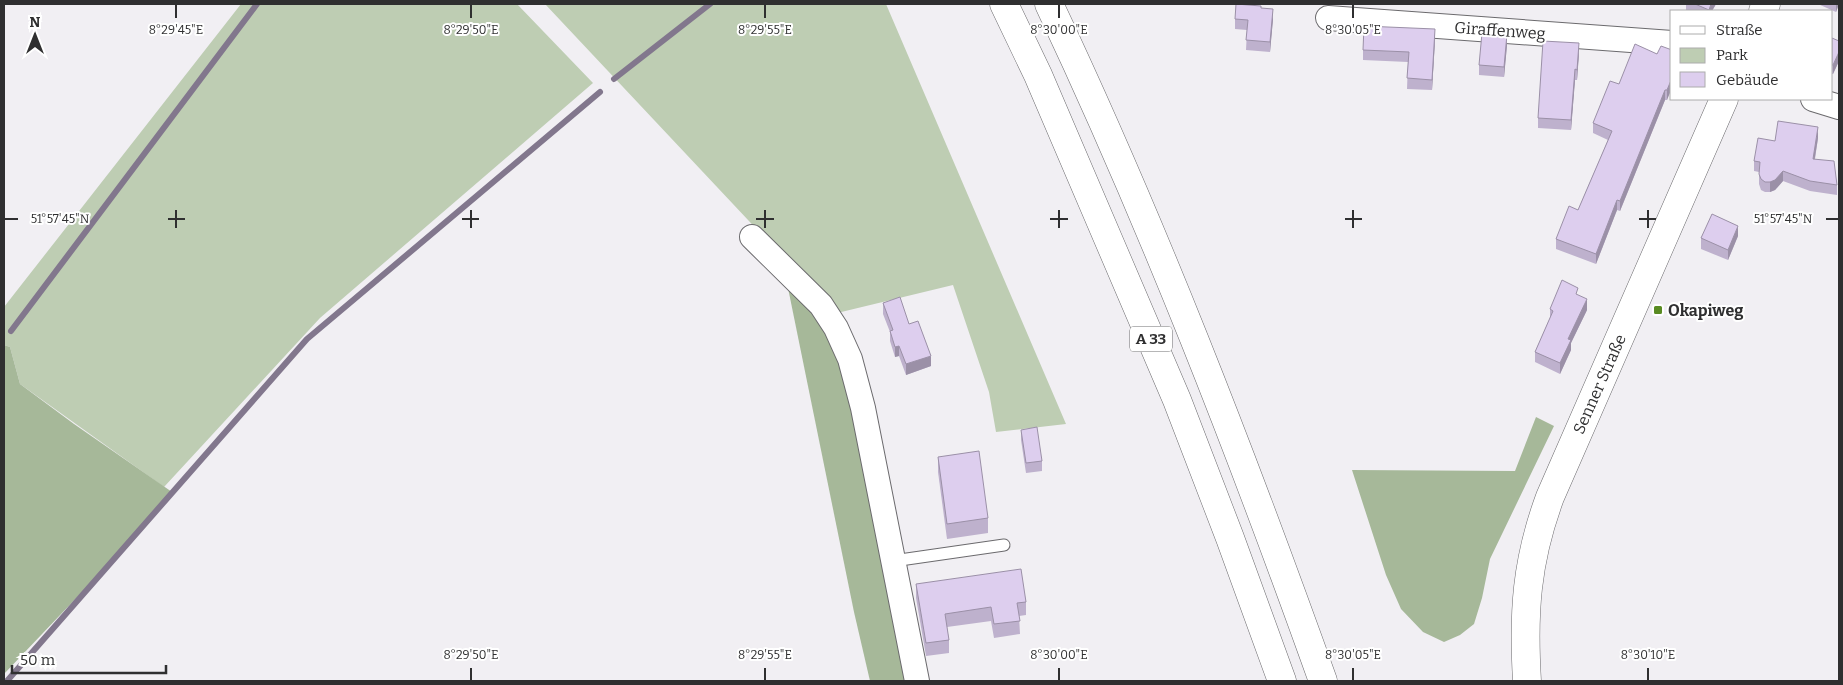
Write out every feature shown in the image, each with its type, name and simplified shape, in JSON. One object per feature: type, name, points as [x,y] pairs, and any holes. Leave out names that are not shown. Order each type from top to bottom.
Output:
[{"type":"main road","name":"A 33","points":[[1004,4],[1038,75],[1177,400],[1282,681]]},
{"type":"main road","name":"A 33","points":[[1049,4],[1074,56],[1159,251],[1268,528],[1323,681]]},
{"type":"main road","name":"Senner Straße","points":[[1527,681],[1525,645],[1528,578],[1540,523],[1560,472],[1724,100]]},
{"type":"street","name":"Giraffenweg","points":[[1328,18],[1670,43]]},
{"type":"street","points":[[1816,100],[1839,107]]},
{"type":"street","points":[[752,236],[821,306],[836,328],[850,359],[863,408],[917,681]]},
{"type":"lane","points":[[894,561],[1004,544]]},
{"type":"green space","points":[[241,4],[517,4],[593,83],[320,318],[164,487],[20,384],[10,347],[4,345],[4,307]]},
{"type":"green space","points":[[545,4],[886,4],[1066,424],[996,432],[989,392],[953,285],[833,314],[826,303]]},
{"type":"green space","points":[[787,283],[817,311],[845,362],[910,681],[870,681],[854,612]]},
{"type":"green space","points":[[4,345],[10,347],[20,384],[172,492],[120,552],[4,674]]},
{"type":"green space","points":[[1536,417],[1554,426],[1490,559],[1482,598],[1474,624],[1460,635],[1444,642],[1423,632],[1401,609],[1386,575],[1352,470],[1515,471]]},
{"type":"building","points":[[1236,4],[1273,9],[1270,42],[1246,40],[1248,20],[1235,19]]},
{"type":"building","points":[[1695,4],[1711,4],[1709,10]]},
{"type":"building","points":[[1364,26],[1435,29],[1432,80],[1407,78],[1409,52],[1363,50]]},
{"type":"building","points":[[1482,33],[1507,34],[1504,67],[1479,65]]},
{"type":"building","points":[[1833,38],[1839,41],[1839,52],[1833,65]]},
{"type":"building","points":[[1543,41],[1579,43],[1571,120],[1538,118]]},
{"type":"building","points":[[1635,44],[1657,54],[1661,46],[1670,49],[1670,83],[1667,90],[1665,90],[1620,201],[1617,200],[1596,254],[1556,239],[1569,206],[1578,210],[1612,131],[1593,123],[1610,81],[1619,84]]},
{"type":"building","points":[[1778,121],[1818,127],[1813,159],[1834,161],[1837,185],[1810,181],[1783,171],[1775,180],[1770,182],[1765,182],[1761,179],[1759,174],[1760,162],[1754,161],[1758,138],[1775,141]]},
{"type":"building","points":[[1712,214],[1738,226],[1728,250],[1701,238]]},
{"type":"building","points":[[1562,280],[1578,288],[1576,294],[1587,299],[1568,339],[1571,340],[1560,363],[1535,352],[1553,311],[1550,309]]},
{"type":"building","points":[[900,297],[909,324],[918,321],[931,356],[906,364],[899,346],[895,347],[890,331],[893,330],[883,303]]},
{"type":"building","points":[[1037,427],[1042,461],[1026,463],[1021,430]]},
{"type":"building","points":[[979,451],[988,518],[947,524],[938,457]]},
{"type":"building","points":[[1021,569],[1026,602],[1017,603],[1020,621],[994,624],[991,607],[945,614],[949,640],[926,643],[916,584]]},
{"type":"waterway","points":[[11,331],[257,4]]},
{"type":"waterway","points":[[614,79],[710,4]]},
{"type":"waterway","points":[[7,681],[307,339],[600,92]]},
{"type":"place","name":"Okapiweg","points":[[1658,310]]}]
